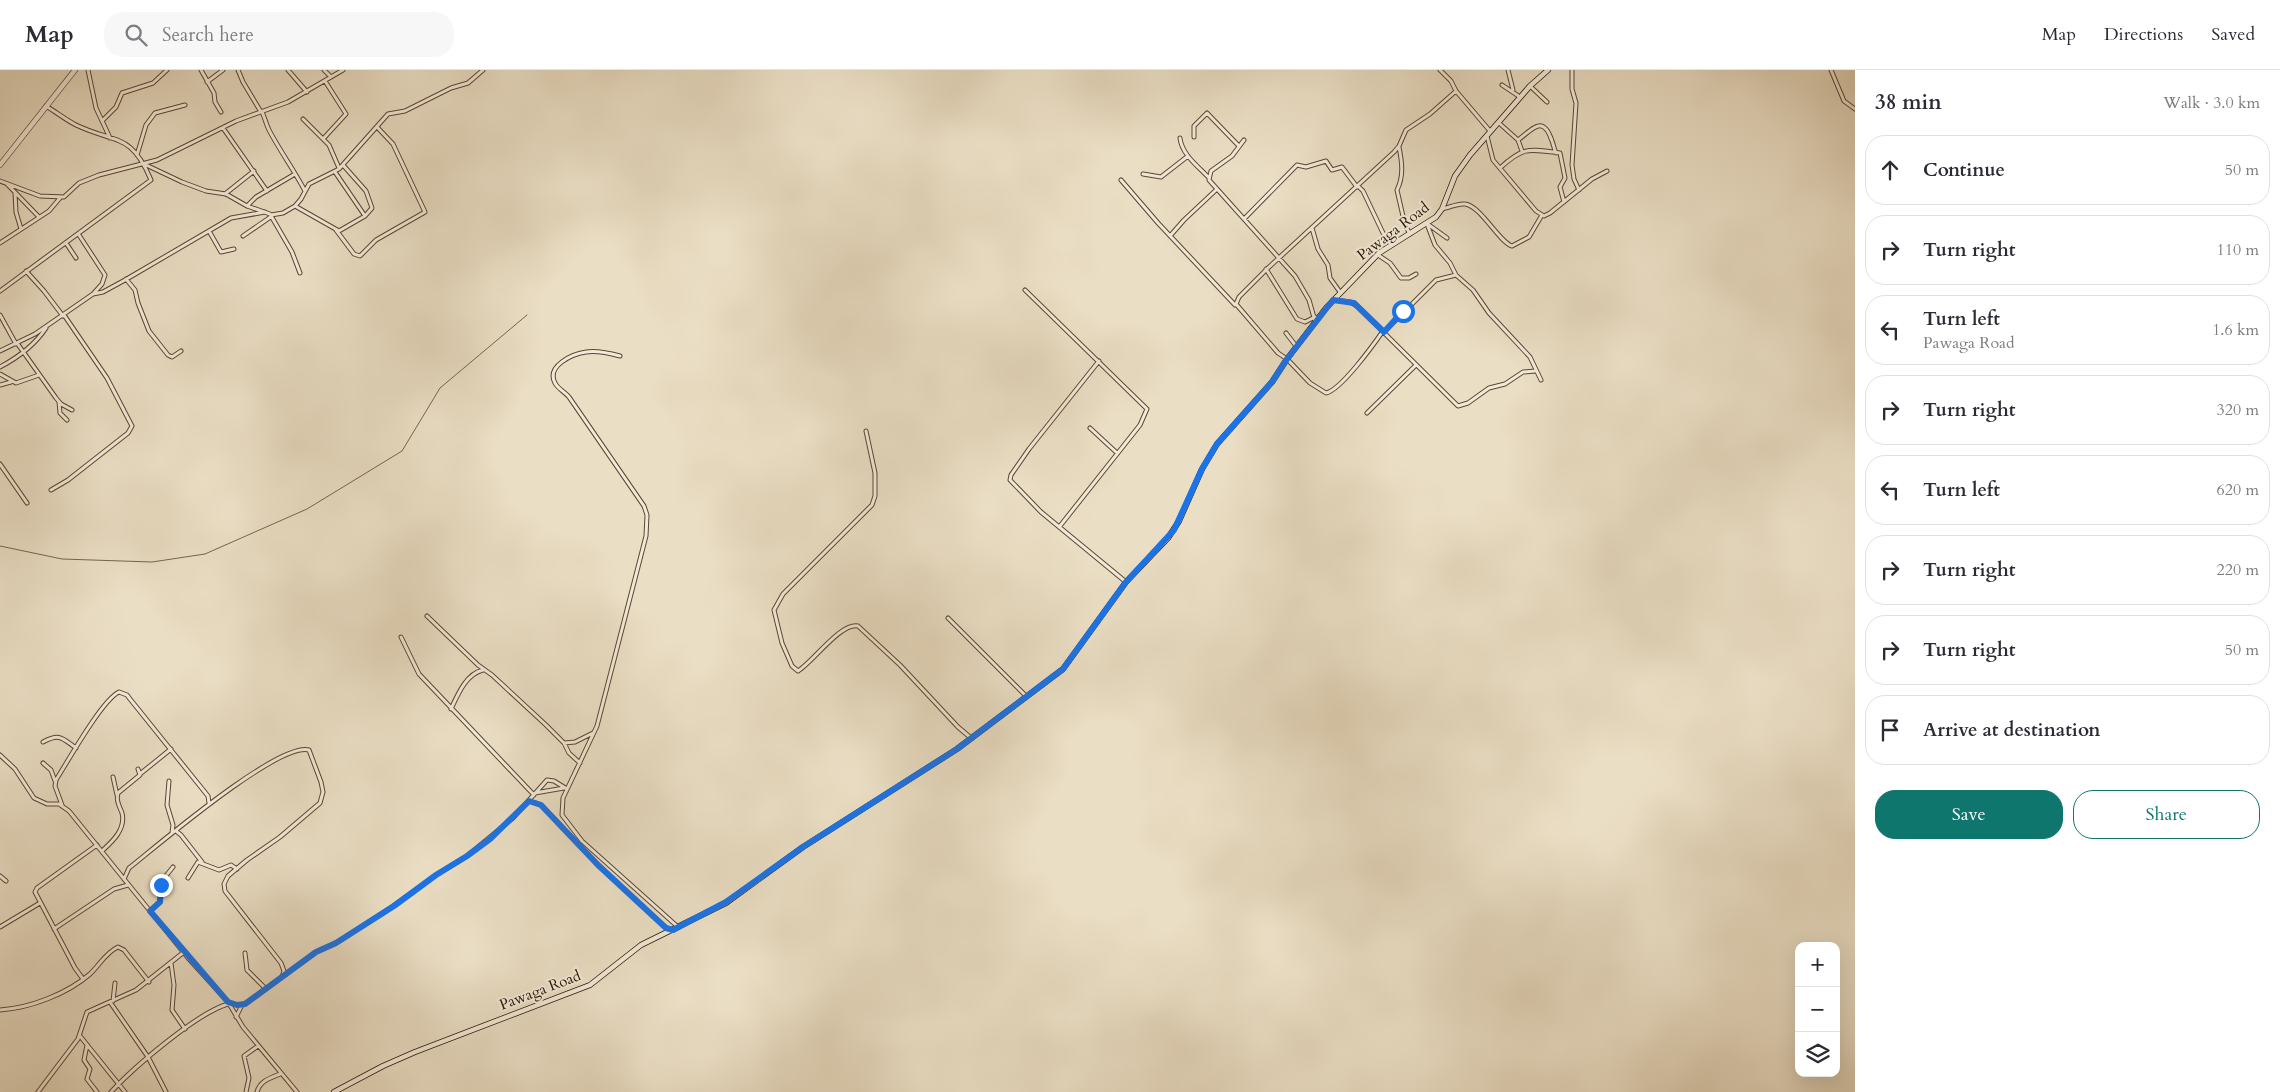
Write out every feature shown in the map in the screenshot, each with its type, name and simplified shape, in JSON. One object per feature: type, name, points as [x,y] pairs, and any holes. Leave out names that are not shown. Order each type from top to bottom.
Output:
[{"type":"main road","points":[[0,165],[75,70]]},
{"type":"main road","name":"Pawaga Road","points":[[334,1092],[341,1090],[382,1066],[415,1052],[583,989],[642,945],[726,902],[803,847],[972,738],[1069,663],[1126,582],[1171,534],[1180,521],[1207,459],[1226,432],[1272,382],[1315,319],[1340,292],[1391,244],[1428,225],[1442,209],[1455,176],[1530,86],[1548,70]]},
{"type":"street","points":[[88,70],[91,76],[95,103],[110,138]]},
{"type":"street","points":[[102,121],[116,107],[122,93],[152,83],[167,70]]},
{"type":"street","points":[[201,70],[214,93],[215,102],[221,112]]},
{"type":"street","points":[[207,82],[223,70]]},
{"type":"street","points":[[238,70],[243,82],[262,112],[268,128],[305,192]]},
{"type":"street","points":[[288,70],[307,92]]},
{"type":"street","points":[[324,70],[331,77]]},
{"type":"street","points":[[0,243],[49,211],[60,198],[79,183],[107,172],[144,164],[179,150],[236,121],[288,102],[343,70]]},
{"type":"street","points":[[243,236],[272,215],[294,206],[314,180],[339,169],[388,114],[405,111],[451,88],[468,83],[483,70]]},
{"type":"street","points":[[1440,70],[1451,81],[1456,91],[1489,134],[1491,156],[1536,212],[1548,215],[1592,179],[1607,171]]},
{"type":"street","points":[[1508,70],[1513,91]]},
{"type":"street","points":[[1572,70],[1572,88],[1576,103],[1572,165],[1574,179],[1579,190]]},
{"type":"street","points":[[1831,70],[1844,101],[1855,108]]},
{"type":"street","points":[[323,139],[346,114],[325,80]]},
{"type":"street","points":[[1502,85],[1513,91],[1520,98]]},
{"type":"street","points":[[1530,86],[1547,102]]},
{"type":"street","points":[[1236,306],[1239,297],[1266,269],[1399,146],[1406,130],[1430,114],[1456,91]]},
{"type":"street","points":[[137,154],[146,125],[155,113],[186,105]]},
{"type":"street","points":[[0,292],[26,271],[147,185],[151,180],[144,164],[128,144],[76,125],[46,106]]},
{"type":"street","points":[[1194,137],[1194,126],[1207,113],[1238,145]]},
{"type":"street","points":[[303,119],[331,149],[339,169]]},
{"type":"street","points":[[1499,123],[1518,140],[1522,151]]},
{"type":"street","points":[[1518,140],[1536,126],[1542,126],[1547,130],[1556,153]]},
{"type":"street","points":[[294,206],[336,230],[354,254],[360,256],[376,240],[425,212],[393,144],[376,127]]},
{"type":"street","points":[[223,128],[268,191]]},
{"type":"street","points":[[1180,138],[1188,156],[1209,178],[1216,190],[1280,257],[1298,280],[1309,300],[1315,319],[1305,322],[1297,319],[1266,269]]},
{"type":"street","points":[[1209,178],[1211,171],[1232,156],[1238,145],[1244,140]]},
{"type":"street","points":[[1399,146],[1402,172],[1401,183],[1397,190],[1405,225],[1410,234]]},
{"type":"street","points":[[1500,168],[1509,158],[1522,151],[1532,150],[1561,155],[1565,176],[1560,187],[1564,202]]},
{"type":"street","points":[[1143,174],[1161,177],[1188,156]]},
{"type":"street","points":[[1244,218],[1297,165],[1306,167],[1326,161],[1332,170],[1342,167],[1363,191],[1383,234],[1391,244]]},
{"type":"street","points":[[144,164],[206,191],[224,194],[247,206],[272,215],[292,252],[300,272]]},
{"type":"street","points":[[336,230],[343,230],[365,216],[372,208],[363,186],[343,165]]},
{"type":"street","points":[[224,194],[254,171]]},
{"type":"street","points":[[335,172],[365,216]]},
{"type":"street","points":[[247,206],[256,197],[295,174]]},
{"type":"street","points":[[1122,180],[1170,236],[1278,353],[1287,359],[1310,384],[1326,393],[1330,392],[1364,358],[1383,331],[1436,280],[1456,275]]},
{"type":"street","points":[[0,181],[40,196],[60,198]]},
{"type":"street","points":[[7,184],[39,217]]},
{"type":"street","points":[[1170,236],[1216,190]]},
{"type":"street","points":[[15,193],[17,217],[21,229]]},
{"type":"street","points":[[1442,209],[1461,204],[1470,206],[1498,232],[1505,242],[1512,246],[1529,237],[1542,215]]},
{"type":"street","points":[[93,294],[103,292],[231,218],[265,212]]},
{"type":"street","points":[[1428,225],[1447,238]]},
{"type":"street","points":[[1428,225],[1435,245],[1450,263],[1456,275],[1473,290],[1489,312],[1530,357],[1540,380]]},
{"type":"street","points":[[1312,228],[1318,249],[1328,265],[1332,281],[1340,292]]},
{"type":"street","points":[[209,231],[221,252],[234,248]]},
{"type":"street","points":[[0,351],[46,327],[93,294],[102,284],[105,275],[79,235]]},
{"type":"street","points":[[66,243],[76,258]]},
{"type":"street","points":[[1378,255],[1390,262],[1401,278],[1409,278],[1416,274]]},
{"type":"street","points":[[26,271],[63,315],[107,378],[132,426],[128,434],[68,480],[51,490]]},
{"type":"street","points":[[126,279],[135,290],[149,331],[168,355],[172,357],[181,351]]},
{"type":"street","points":[[1025,290],[1147,409],[1140,425],[1060,526]]},
{"type":"street","points":[[1333,300],[1354,303],[1458,406],[1468,403],[1489,388],[1505,384],[1524,372],[1535,371]]},
{"type":"street","points":[[0,315],[23,354],[59,402],[72,410]]},
{"type":"street","points":[[0,367],[23,354],[35,343],[46,327]]},
{"type":"street","points":[[1286,333],[1296,346]]},
{"type":"street","points":[[620,356],[598,352],[580,354],[558,365],[554,370],[553,376],[556,385],[569,397],[644,506],[647,515],[646,536],[594,733],[566,788],[561,810],[567,824],[591,850],[678,927]]},
{"type":"street","points":[[1099,361],[1030,449],[1010,478],[1012,484],[1047,517],[1126,582]]},
{"type":"street","points":[[1367,413],[1416,365]]},
{"type":"street","points":[[0,374],[11,382]]},
{"type":"street","points":[[0,385],[11,382],[18,383],[39,374]]},
{"type":"street","points":[[59,402],[60,413],[67,420]]},
{"type":"street","points":[[1090,428],[1118,453]]},
{"type":"street","points":[[866,431],[875,473],[875,496],[872,505],[783,594],[775,606],[774,615],[782,642],[792,666],[798,671],[841,632],[851,625],[858,626],[900,665],[958,727],[972,738]]},
{"type":"street","points":[[0,464],[27,503]]},
{"type":"street","points":[[427,616],[546,725],[564,743],[568,753],[580,763]]},
{"type":"street","points":[[948,618],[1027,697]]},
{"type":"street","points":[[401,637],[419,674],[534,794]]},
{"type":"street","points":[[451,709],[466,682],[472,675],[484,669]]},
{"type":"street","points":[[55,781],[110,700],[119,692],[127,695],[171,749],[208,796],[209,804]]},
{"type":"street","points":[[564,743],[575,742],[594,733]]},
{"type":"street","points":[[43,742],[54,736],[76,748]]},
{"type":"street","points":[[117,795],[119,791],[171,749]]},
{"type":"street","points":[[124,879],[129,868],[233,785],[269,764],[302,749],[309,750],[323,792],[320,803],[236,870],[225,881],[225,891],[281,963],[284,971],[282,978]]},
{"type":"street","points":[[0,755],[15,768],[34,798],[44,803],[62,806],[69,811],[128,885],[228,1003],[236,1018],[280,1074],[297,1092]]},
{"type":"street","points":[[43,763],[51,770],[62,806]]},
{"type":"street","points":[[138,769],[140,774]]},
{"type":"street","points":[[102,851],[119,834],[122,824],[113,776]]},
{"type":"street","points":[[236,1018],[243,1004],[316,952],[336,943],[394,906],[490,839],[529,801],[547,780],[554,781],[566,788]]},
{"type":"street","points":[[169,781],[167,805],[174,832]]},
{"type":"street","points":[[534,794],[566,788]]},
{"type":"street","points":[[529,801],[541,805],[637,903],[666,928],[673,930]]},
{"type":"street","points":[[174,832],[181,835],[203,863]]},
{"type":"street","points":[[83,979],[75,968],[40,903],[36,889],[97,845]]},
{"type":"street","points":[[188,878],[196,862],[219,870],[231,865],[236,870]]},
{"type":"street","points":[[150,911],[159,904],[162,882],[173,867]]},
{"type":"street","points":[[0,876],[6,881]]},
{"type":"street","points":[[54,929],[114,889],[128,885]]},
{"type":"street","points":[[0,927],[40,903]]},
{"type":"street","points":[[0,1010],[25,1005],[62,992],[83,979],[110,952],[118,947],[124,950],[148,982]]},
{"type":"street","points":[[38,1092],[80,1036],[87,1012],[111,1002],[148,982],[184,952]]},
{"type":"street","points":[[245,953],[247,970],[266,989]]},
{"type":"street","points":[[171,963],[174,990],[172,1010],[185,1029]]},
{"type":"street","points":[[115,983],[111,1002],[148,1057],[166,1092]]},
{"type":"street","points":[[111,1092],[148,1057],[212,1010],[228,1003],[243,1004]]},
{"type":"street","points":[[80,1036],[125,1092]]},
{"type":"street","points":[[87,1045],[84,1060],[90,1071],[87,1079],[97,1092]]},
{"type":"street","points":[[246,1092],[249,1078],[244,1056],[258,1046]]},
{"type":"street","points":[[257,1092],[260,1085],[265,1081],[280,1074]]},
{"type":"waterway","points":[[0,546],[62,559],[152,562],[205,554],[307,509],[402,451],[440,388],[527,315]]},
{"type":"route","points":[[161,885],[160,902],[150,911],[188,958],[228,1002],[237,1005],[245,1004],[316,952],[336,943],[467,856],[490,839],[529,801],[536,801],[637,903],[666,928],[673,930],[704,915],[747,889],[803,847],[869,806],[916,773],[957,749],[1063,669],[1126,582],[1174,530],[1180,521],[1207,459],[1217,444],[1272,382],[1287,359],[1333,300],[1354,303],[1384,332],[1403,311]]}]
